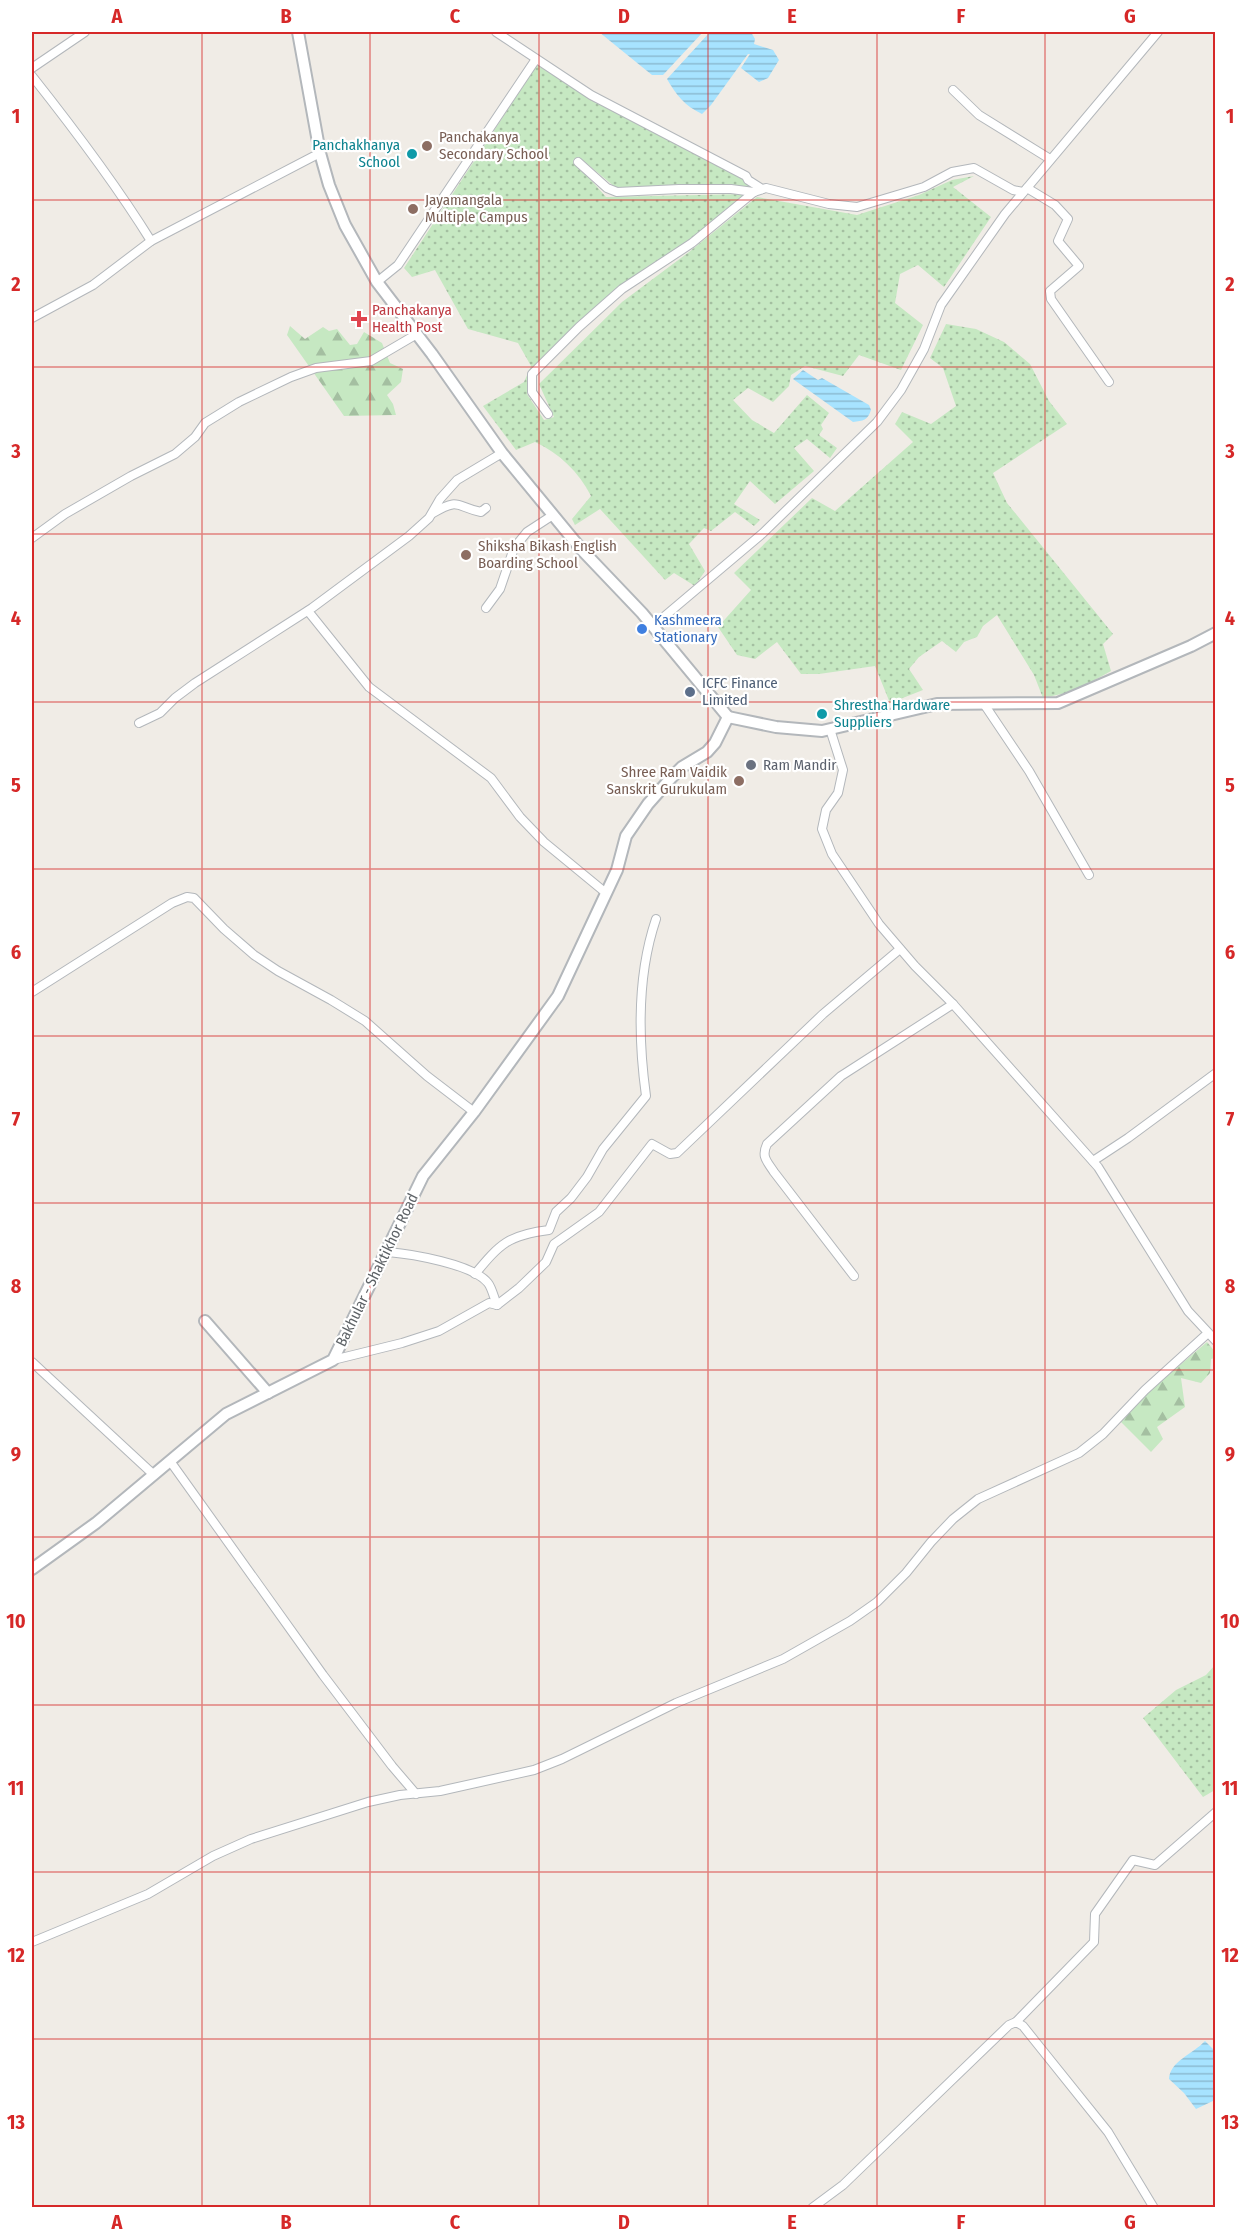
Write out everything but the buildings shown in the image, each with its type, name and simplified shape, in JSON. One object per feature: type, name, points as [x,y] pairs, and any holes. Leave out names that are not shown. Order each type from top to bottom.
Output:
[{"type":"street","points":[[32,68],[85,32]]},
{"type":"street","points":[[298,32],[320,153],[329,185],[345,225],[377,282],[502,453],[580,549],[653,626],[728,717],[776,727],[822,731],[937,704],[1058,703],[1191,646],[1215,633]]},
{"type":"street","points":[[498,33],[511,32]]},
{"type":"street","points":[[653,626],[763,533],[877,422],[901,390],[918,359],[941,305],[1005,214],[1050,159],[1100,104],[1158,32]]},
{"type":"street","points":[[498,33],[591,95],[746,176],[758,191]]},
{"type":"street","points":[[377,282],[398,265],[536,59]]},
{"type":"street","points":[[32,76],[125,199],[151,241]]},
{"type":"street","points":[[952,90],[980,115],[1050,159]]},
{"type":"street","points":[[32,318],[93,285],[151,241],[320,153]]},
{"type":"street","points":[[578,162],[607,188],[617,192],[679,189],[758,191]]},
{"type":"street","points":[[548,414],[532,392],[532,374],[579,327],[622,290],[692,243],[758,191],[766,188],[829,204],[858,207],[924,188],[952,172],[974,168],[1013,190],[1025,190],[1055,205],[1068,219],[1058,241],[1079,266],[1050,291],[1051,299],[1109,382]]},
{"type":"street","points":[[32,538],[65,514],[175,454],[195,437],[205,423],[239,402],[291,377],[316,368],[371,361],[417,334]]},
{"type":"street","points":[[139,723],[160,713],[195,683],[308,611],[409,536],[431,514],[440,499],[457,480],[502,453]]},
{"type":"street","points":[[431,514],[453,504],[481,512],[486,508]]},
{"type":"street","points":[[486,608],[500,589],[514,548],[527,532],[553,515]]},
{"type":"street","points":[[308,611],[369,687],[491,778],[520,818],[587,879],[606,893]]},
{"type":"street","points":[[984,704],[1029,771],[1089,875]]},
{"type":"street","name":"Bakhular - Shaktikhor Road","points":[[32,1569],[96,1523],[226,1414],[333,1360],[388,1252],[423,1176],[474,1112],[558,996],[617,870],[626,836],[648,804],[682,768],[711,747],[720,735],[728,717]]},
{"type":"street","points":[[830,729],[843,770],[838,793],[826,810],[822,829],[832,854],[879,924],[900,949],[953,1004],[1093,1161],[1188,1311],[1215,1341]]},
{"type":"street","points":[[32,992],[172,903],[187,897],[194,898],[224,929],[254,955],[365,1021],[427,1076],[474,1112]]},
{"type":"street","points":[[475,1274],[504,1242],[524,1233],[549,1230],[556,1212],[571,1198],[587,1177],[603,1149],[646,1096],[640,1016],[641,996],[656,919]]},
{"type":"street","points":[[333,1360],[402,1343],[439,1331],[489,1304],[496,1305],[519,1288],[546,1262],[554,1244],[599,1212],[652,1144],[670,1154],[677,1153],[756,1080],[814,1022],[900,949]]},
{"type":"street","points":[[854,1276],[774,1172],[763,1152],[767,1144],[841,1076],[953,1004]]},
{"type":"street","points":[[1093,1161],[1128,1138],[1215,1073]]},
{"type":"street","points":[[388,1252],[411,1254],[451,1264],[475,1274],[488,1282],[496,1305]]},
{"type":"street","points":[[205,1321],[268,1393]]},
{"type":"street","points":[[32,1942],[148,1894],[213,1856],[251,1839],[368,1802],[440,1791],[534,1770],[562,1759],[676,1703],[783,1659],[818,1641],[877,1602],[946,1527],[978,1499],[1079,1453],[1103,1434],[1145,1390],[1208,1333]]},
{"type":"street","points":[[32,1362],[154,1474]]},
{"type":"street","points":[[170,1461],[323,1675],[416,1794]]},
{"type":"street","points":[[812,2208],[843,2186],[1008,2025],[1016,2022],[1094,1942],[1095,1914],[1133,1860],[1155,1865],[1215,1812]]},
{"type":"street","points":[[1016,2022],[1023,2026],[1108,2132],[1154,2208]]},
{"type":"green space","points":[[537,65],[585,95],[743,177],[743,180],[754,188],[681,184],[643,188],[615,187],[580,158],[573,160],[606,197],[746,194],[693,239],[620,286],[532,370],[527,394],[544,420],[554,417],[539,384],[622,302],[757,197],[857,215],[919,195],[952,180],[974,176],[953,187],[991,217],[944,287],[918,265],[900,274],[895,303],[923,325],[901,370],[859,355],[843,376],[805,366],[791,375],[789,386],[773,402],[748,388],[733,400],[752,420],[774,433],[807,395],[829,413],[821,425],[823,429],[819,435],[837,448],[830,458],[807,439],[794,448],[814,471],[775,504],[750,481],[734,504],[760,520],[754,526],[735,512],[711,531],[704,528],[689,544],[705,571],[695,586],[674,573],[665,580],[600,509],[575,525],[572,519],[591,496],[581,479],[544,446],[535,442],[516,450],[483,406],[524,382],[531,366],[518,343],[468,329],[435,270],[412,277],[404,268]]},
{"type":"green space","points":[[946,324],[976,329],[1004,342],[1030,364],[1049,401],[1067,424],[993,473],[1007,503],[1113,634],[1103,644],[1111,671],[1075,691],[1043,698],[1034,675],[997,615],[983,626],[977,637],[964,642],[956,652],[942,641],[919,657],[909,669],[923,690],[890,703],[875,666],[819,674],[801,674],[777,642],[755,659],[737,655],[718,627],[751,590],[734,573],[812,498],[835,511],[913,442],[895,424],[902,412],[931,424],[956,406],[943,368],[930,358]]},
{"type":"green space","points":[[290,326],[305,339],[323,327],[329,331],[337,329],[350,345],[357,344],[364,332],[382,343],[390,363],[403,369],[401,382],[387,395],[396,415],[344,416],[287,335]]},
{"type":"green space","points":[[1207,1342],[1216,1353],[1215,1358],[1211,1359],[1210,1373],[1201,1383],[1181,1378],[1185,1407],[1157,1427],[1163,1439],[1151,1452],[1120,1421],[1153,1388]]},
{"type":"green space","points":[[1215,1665],[1215,1790],[1203,1797],[1143,1718],[1176,1690],[1206,1675]]},
{"type":"water","points":[[599,32],[703,32],[663,75],[652,75]]},
{"type":"water","points":[[710,32],[751,32],[755,39],[754,44],[773,50],[779,60],[768,78],[759,82],[741,68],[750,54],[748,54],[702,114],[682,100],[667,79]]},
{"type":"water","points":[[803,370],[818,380],[822,378],[869,405],[871,410],[867,418],[853,422],[793,379]]},
{"type":"water","points":[[1205,2041],[1215,2051],[1215,2100],[1196,2109],[1169,2079],[1173,2067]]},
{"type":"place","name":"Panchakanya Secondary School","points":[[427,146]]},
{"type":"place","name":"Panchakhanya School","points":[[412,154]]},
{"type":"place","name":"Jayamangala Multiple Campus","points":[[413,209]]},
{"type":"place","name":"Panchakanya Health Post","points":[[359,319]]},
{"type":"place","name":"Shiksha Bikash English Boarding School","points":[[466,555]]},
{"type":"place","name":"Kashmeera Stationary","points":[[642,629]]},
{"type":"place","name":"ICFC Finance Limited","points":[[690,692]]},
{"type":"place","name":"Shrestha Hardware Suppliers","points":[[822,714]]},
{"type":"place","name":"Ram Mandir","points":[[751,765]]},
{"type":"place","name":"Shree Ram Vaidik Sanskrit Gurukulam","points":[[739,781]]}]
